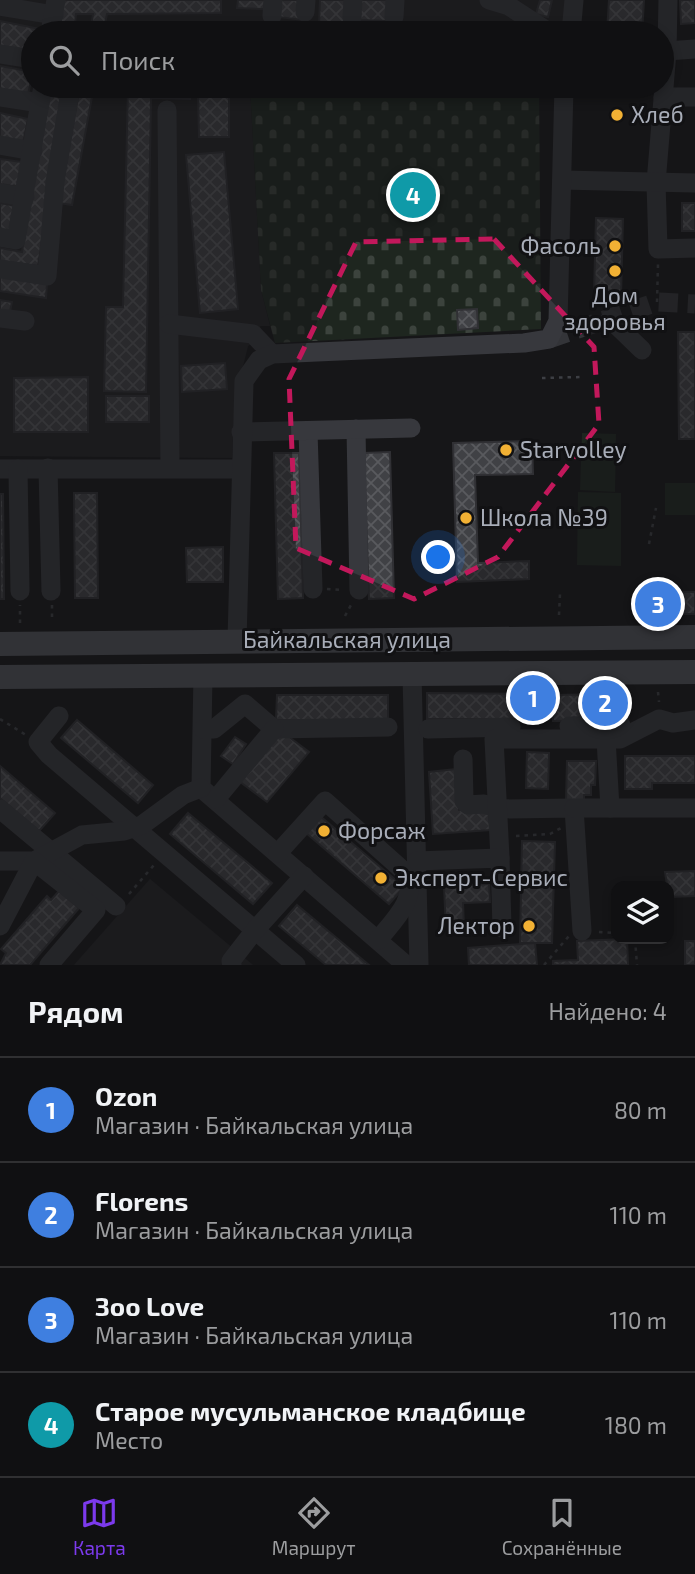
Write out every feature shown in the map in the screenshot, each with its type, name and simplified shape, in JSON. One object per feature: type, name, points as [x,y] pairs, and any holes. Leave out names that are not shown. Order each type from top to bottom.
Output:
[{"type":"main road","name":"Байкальская улица","points":[[0,644],[695,637]]},
{"type":"main road","name":"Байкальская улица","points":[[0,677],[695,672]]},
{"type":"street","points":[[489,0],[509,6],[532,21]]},
{"type":"street","points":[[572,21],[574,0]]},
{"type":"street","points":[[668,0],[668,21]]},
{"type":"street","points":[[0,6],[53,16]]},
{"type":"street","points":[[674,50],[695,49]]},
{"type":"street","points":[[0,54],[21,58]]},
{"type":"street","points":[[0,97],[21,96]]},
{"type":"street","points":[[674,97],[695,97]]},
{"type":"street","points":[[0,237],[16,240],[41,98]]},
{"type":"street","points":[[0,269],[47,276],[55,182],[69,98]]},
{"type":"street","points":[[237,641],[244,381],[258,360],[272,354],[524,343],[550,339],[558,321],[564,98]]},
{"type":"street","points":[[663,98],[656,183],[658,249],[695,247]]},
{"type":"street","points":[[167,110],[170,468]]},
{"type":"street","points":[[0,145],[33,151]]},
{"type":"street","points":[[562,180],[695,183]]},
{"type":"street","points":[[0,193],[25,197]]},
{"type":"street","points":[[0,318],[24,321]]},
{"type":"street","points":[[610,318],[642,350]]},
{"type":"street","points":[[169,324],[253,334],[272,354]]},
{"type":"street","points":[[241,432],[411,428]]},
{"type":"street","points":[[356,429],[359,590]]},
{"type":"street","points":[[308,430],[313,589]]},
{"type":"street","points":[[48,468],[51,591]]},
{"type":"street","points":[[20,591],[9,469],[240,469]]},
{"type":"street","points":[[204,674],[203,729],[208,793],[406,965]]},
{"type":"street","points":[[412,674],[419,965]]},
{"type":"street","points":[[428,729],[576,732],[606,739],[620,739],[659,704],[673,723],[695,720]]},
{"type":"street","points":[[203,729],[214,729],[245,705],[274,729],[388,727]]},
{"type":"street","points":[[59,716],[38,742],[133,828],[296,965]]},
{"type":"street","points":[[502,928],[494,739],[621,725]]},
{"type":"street","points":[[0,861],[43,856],[82,835],[142,825],[183,795],[208,793],[274,729]]},
{"type":"street","points":[[606,739],[610,808]]},
{"type":"street","points":[[463,759],[464,801],[468,805],[484,804],[499,809],[574,814],[610,808],[695,808]]},
{"type":"street","points":[[278,853],[326,801],[406,873],[411,883],[409,898],[378,940]]},
{"type":"street","points":[[0,809],[96,911],[49,965]]},
{"type":"street","points":[[574,814],[582,931]]},
{"type":"street","points":[[417,861],[500,849]]},
{"type":"street","points":[[43,856],[123,900]]},
{"type":"street","points":[[0,926],[43,856]]},
{"type":"street","points":[[232,965],[230,961],[254,930],[304,876]]},
{"type":"path","points":[[657,303],[658,263]]},
{"type":"path","points":[[542,378],[581,377]]},
{"type":"path","points":[[547,449],[570,449]]},
{"type":"path","points":[[649,544],[656,508]]},
{"type":"path","points":[[313,589],[359,590]]},
{"type":"path","points":[[644,590],[644,615]]},
{"type":"path","points":[[559,615],[560,593]]},
{"type":"path","points":[[0,719],[38,742]]},
{"type":"path","points":[[500,849],[550,834],[574,814]]},
{"type":"path","points":[[123,900],[145,875]]},
{"type":"path","points":[[635,944],[637,965]]},
{"type":"highlighted area","points":[[494,239],[594,347],[599,424],[498,557],[414,599],[296,548],[289,379],[356,242]]},
{"type":"shaded area","points":[[0,0],[569,0],[566,21],[21,21],[21,98],[251,98],[261,290],[270,326],[260,326],[262,337],[248,346],[235,398],[232,458],[0,456]]},
{"type":"shaded area","points":[[150,879],[253,965],[74,965]]},
{"type":"green space","points":[[251,98],[539,98],[541,329],[275,343],[261,290]]},
{"type":"green space","points":[[582,433],[616,434],[615,492],[580,490]]},
{"type":"green space","points":[[665,483],[695,483],[695,515],[665,515]]},
{"type":"green space","points":[[578,492],[621,493],[621,566],[577,565]]},
{"type":"building","points":[[61,0],[221,0],[221,13],[107,14],[106,21],[92,21],[93,14],[76,14],[75,21],[58,21]]},
{"type":"building","points":[[238,0],[265,0],[264,9],[237,8]]},
{"type":"building","points":[[280,0],[304,0],[303,20],[278,17]]},
{"type":"building","points":[[320,0],[345,0],[344,21],[319,21]]},
{"type":"building","points":[[360,0],[388,0],[387,21],[359,20]]},
{"type":"building","points":[[540,0],[552,0],[548,17],[536,14]]},
{"type":"building","points":[[609,0],[644,0],[643,21],[608,21]]},
{"type":"building","points":[[680,0],[695,0],[695,23],[681,24]]},
{"type":"building","points":[[0,21],[21,25],[21,52],[0,48]]},
{"type":"building","points":[[0,66],[21,70],[21,98],[0,94]]},
{"type":"building","points":[[46,98],[64,98],[38,266],[0,261],[0,248],[22,252]]},
{"type":"building","points":[[78,98],[92,98],[72,205],[59,203]]},
{"type":"building","points":[[128,98],[151,98],[146,392],[104,391],[106,307],[123,307]]},
{"type":"building","points":[[198,98],[229,98],[229,137],[199,137]]},
{"type":"building","points":[[0,113],[28,119],[23,143],[0,139]]},
{"type":"building","points":[[224,152],[238,309],[200,313],[186,155]]},
{"type":"building","points":[[0,159],[22,162],[19,187],[0,184]]},
{"type":"building","points":[[0,203],[16,206],[11,232],[0,230]]},
{"type":"building","points":[[682,203],[695,203],[695,231],[682,231]]},
{"type":"building","points":[[596,218],[623,219],[621,295],[594,295]]},
{"type":"building","points":[[0,275],[47,283],[46,298],[0,291]]},
{"type":"building","points":[[0,300],[12,302],[9,316],[0,315]]},
{"type":"building","points":[[477,309],[478,328],[458,330],[457,310]]},
{"type":"building","points":[[678,332],[695,332],[695,439],[679,439]]},
{"type":"building","points":[[225,363],[227,389],[182,392],[181,366]]},
{"type":"building","points":[[88,377],[88,432],[14,432],[14,378]]},
{"type":"building","points":[[106,396],[149,396],[149,422],[106,422]]},
{"type":"building","name":"Школа №39","points":[[532,441],[533,474],[475,475],[478,563],[529,561],[529,579],[457,582],[453,443]]},
{"type":"building","points":[[390,452],[394,598],[369,599],[364,453]]},
{"type":"building","points":[[274,453],[299,453],[303,598],[278,599]]},
{"type":"building","points":[[74,493],[97,493],[98,598],[75,598]]},
{"type":"building","points":[[0,494],[3,494],[4,599],[0,599]]},
{"type":"building","points":[[223,547],[223,582],[187,582],[186,548]]},
{"type":"building","points":[[647,591],[695,592],[695,614],[648,614]]},
{"type":"building","points":[[427,693],[538,694],[538,719],[427,719]]},
{"type":"building","points":[[624,694],[624,720],[553,721],[553,695]]},
{"type":"building","points":[[277,695],[388,695],[388,720],[276,720]]},
{"type":"building","points":[[77,720],[153,785],[138,803],[61,738]]},
{"type":"building","points":[[281,731],[309,752],[267,802],[239,781]]},
{"type":"building","points":[[235,737],[246,744],[233,764],[221,756]]},
{"type":"building","points":[[527,752],[549,753],[548,789],[526,788]]},
{"type":"building","points":[[625,756],[695,756],[695,783],[652,783],[652,789],[625,789]]},
{"type":"building","points":[[567,761],[596,761],[595,785],[591,785],[591,795],[584,795],[584,801],[566,801]]},
{"type":"building","points":[[0,766],[55,813],[39,831],[0,798]]},
{"type":"building","points":[[456,769],[459,810],[489,808],[490,830],[433,834],[429,772]]},
{"type":"building","points":[[188,813],[272,883],[253,904],[170,834]]},
{"type":"building","points":[[320,816],[404,887],[389,904],[306,833]]},
{"type":"building","points":[[522,841],[555,842],[552,943],[520,943]]},
{"type":"building","points":[[695,871],[695,896],[674,897],[674,881],[666,881],[665,872]]},
{"type":"building","points":[[489,884],[490,902],[463,903],[464,928],[446,929],[444,886]]},
{"type":"building","points":[[59,891],[79,908],[30,965],[0,965],[6,953],[1,949],[47,896],[51,900]]},
{"type":"building","points":[[297,905],[369,965],[326,965],[279,926]]},
{"type":"building","points":[[611,940],[611,944],[627,944],[628,965],[553,965],[553,961],[578,960],[577,941]]},
{"type":"building","points":[[685,941],[695,941],[695,965],[685,965]]},
{"type":"building","points":[[535,943],[537,965],[469,965],[468,948]]},
{"type":"tunnel","points":[[549,339],[657,302],[695,304]]},
{"type":"place","name":"Хлеб","points":[[617,115]]},
{"type":"place","name":"Старое мусульманское кладбище","points":[[413,195]]},
{"type":"place","name":"Фасоль","points":[[615,246]]},
{"type":"place","name":"Дом здоровья","points":[[615,271]]},
{"type":"place","name":"Starvolley","points":[[506,450]]},
{"type":"place","name":"Школа №39","points":[[466,518]]},
{"type":"place","name":"Зоо Love","points":[[658,604]]},
{"type":"place","name":"Ozon","points":[[533,698]]},
{"type":"place","name":"Florens","points":[[605,703]]},
{"type":"place","name":"Форсаж","points":[[324,831]]},
{"type":"place","name":"Эксперт-Сервис","points":[[381,878]]},
{"type":"place","name":"Лектор","points":[[529,926]]}]
